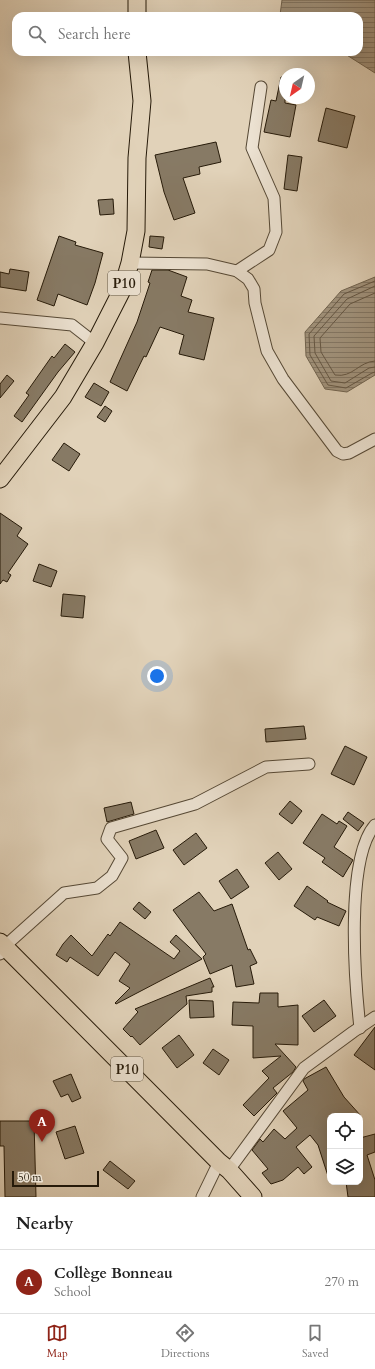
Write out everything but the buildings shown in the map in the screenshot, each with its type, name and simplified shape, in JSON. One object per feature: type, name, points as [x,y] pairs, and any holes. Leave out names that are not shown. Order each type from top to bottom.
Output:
[{"type":"main road","points":[[137,0],[137,12]]},
{"type":"main road","name":"P10","points":[[0,479],[63,397],[96,343],[122,290],[130,263],[136,231],[137,158],[142,101],[137,56]]},
{"type":"main road","name":"P10","points":[[2,948],[224,1166],[253,1197]]},
{"type":"street","points":[[237,271],[270,250],[276,232],[274,198],[252,148],[261,86]]},
{"type":"street","points":[[130,263],[207,264],[237,271],[248,279],[254,289],[259,317],[268,351],[283,379],[337,452],[343,454],[349,453],[375,439]]},
{"type":"street","points":[[0,318],[72,325],[96,343]]},
{"type":"street","points":[[2,948],[64,893],[97,888],[112,876],[122,858],[107,839],[111,828],[195,804],[266,767],[309,764]]},
{"type":"street","points":[[360,1028],[354,941],[355,895],[362,853],[375,825]]},
{"type":"street","points":[[202,1197],[224,1166],[304,1068],[375,1017]]},
{"type":"water","points":[[282,0],[375,0],[375,73],[348,56],[363,56],[363,12],[280,12]]},
{"type":"water","points":[[375,277],[375,375],[347,392],[325,389],[306,356],[305,332],[341,291]]},
{"type":"place","name":"Collège Bonneau","points":[[42,1142]]}]
